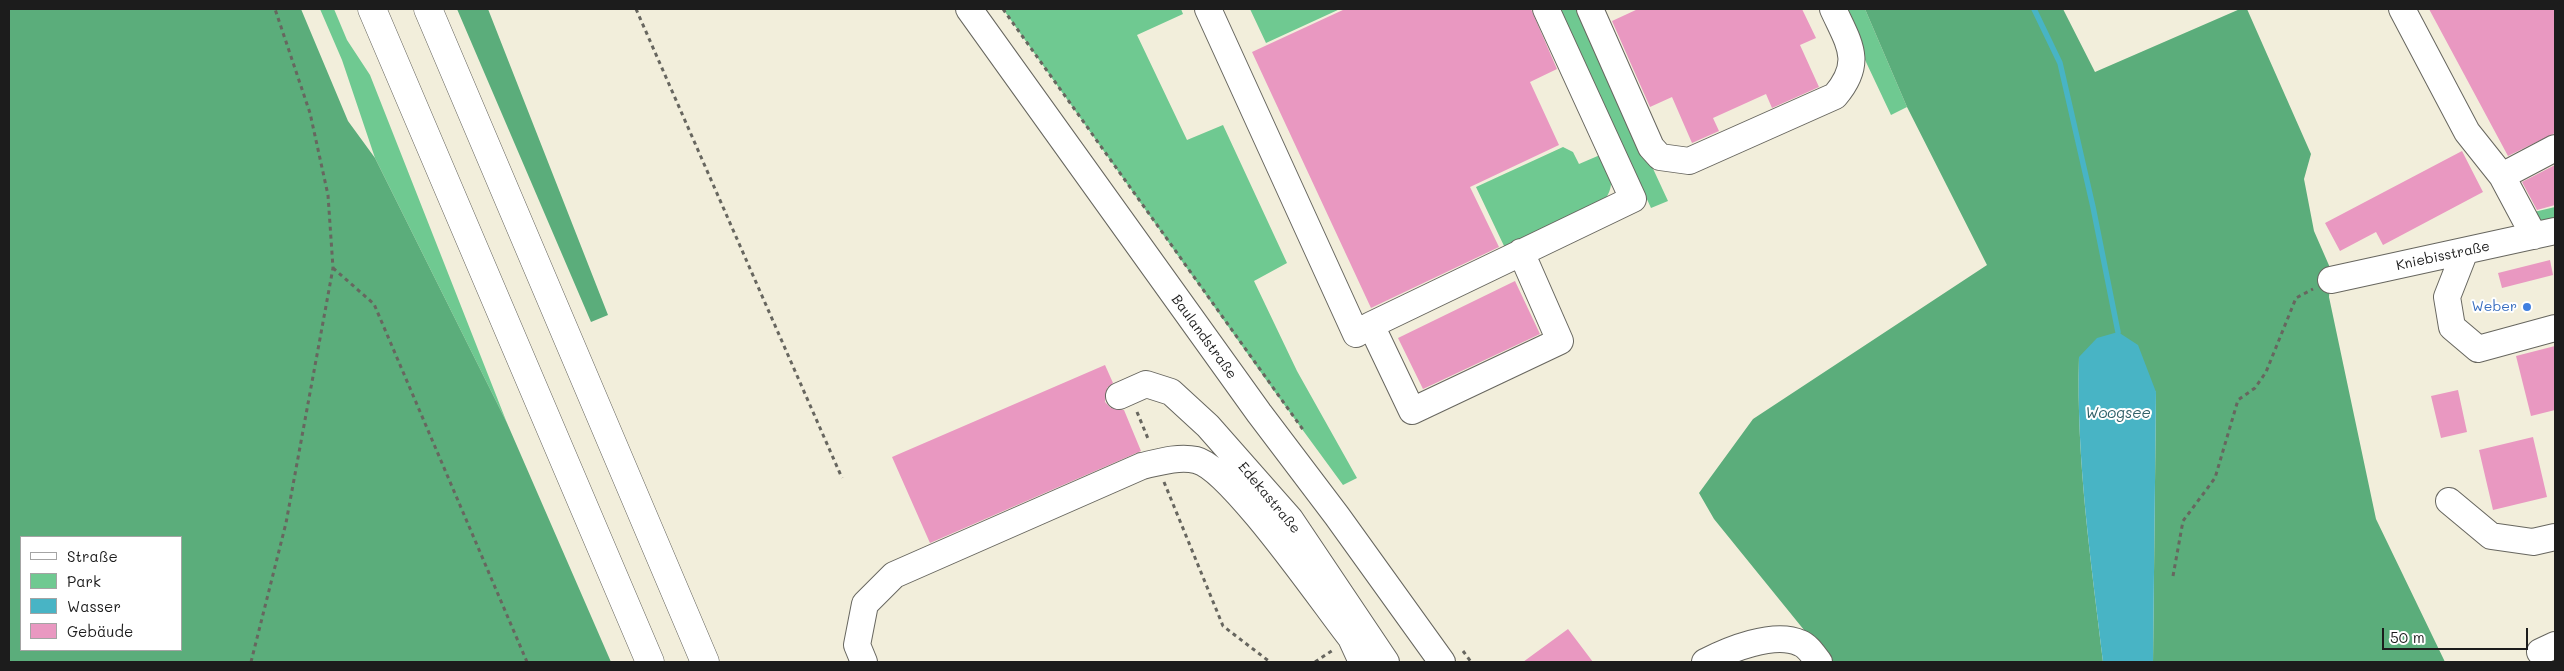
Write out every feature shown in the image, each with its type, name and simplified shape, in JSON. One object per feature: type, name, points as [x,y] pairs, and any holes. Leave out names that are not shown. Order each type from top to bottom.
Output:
[{"type":"highway","points":[[372,9],[650,662]]},
{"type":"highway","points":[[428,9],[705,662]]},
{"type":"street","name":"Baulandstraße","points":[[969,9],[1258,412],[1337,516],[1451,655]]},
{"type":"street","points":[[1208,9],[1356,334],[1371,325],[1633,199],[1546,9]]},
{"type":"street","points":[[1590,9],[1651,147],[1660,157],[1689,161],[1835,96],[1845,83],[1851,70],[1853,58],[1850,45],[1833,9]]},
{"type":"street","points":[[2402,9],[2467,132],[2545,234]]},
{"type":"street","points":[[2502,176],[2555,148]]},
{"type":"street","name":"Kniebisstraße","points":[[2331,280],[2545,234]]},
{"type":"street","points":[[2466,251],[2447,297],[2452,327],[2478,349],[2555,328]]},
{"type":"street","points":[[1371,325],[1412,411],[1560,341],[1521,252]]},
{"type":"street","name":"Edekastraße","points":[[1127,402],[1146,384],[1154,386],[1172,392],[1208,426],[1290,520],[1386,662]]},
{"type":"street","points":[[864,662],[857,645],[865,604],[894,575],[1142,466],[1176,460],[1197,460],[1224,478],[1248,504],[1350,638],[1362,662]]},
{"type":"street","points":[[2450,501],[2491,536],[2533,542],[2555,537]]},
{"type":"street","points":[[1704,662],[1730,648],[1783,639],[1801,643],[1819,662]]},
{"type":"path","points":[[251,662],[286,523],[332,268],[328,195],[318,149],[310,113],[275,9]]},
{"type":"path","points":[[636,9],[842,478]]},
{"type":"path","points":[[1003,9],[1309,438]]},
{"type":"path","points":[[332,268],[374,304],[527,662]]},
{"type":"path","points":[[2173,576],[2183,521],[2214,478],[2238,400],[2255,388],[2266,372],[2296,298],[2331,280]]},
{"type":"path","points":[[1127,402],[1156,463],[1223,626],[1270,662]]},
{"type":"path","points":[[1451,655],[1471,662]]},
{"type":"green space","points":[[9,9],[301,9],[348,121],[375,158],[507,423],[611,662],[9,662]]},
{"type":"green space","points":[[320,9],[334,9],[347,40],[370,75],[507,423],[375,158],[342,60]]},
{"type":"green space","points":[[457,9],[488,9],[608,315],[591,322]]},
{"type":"green space","points":[[1003,9],[1181,9],[1183,14],[1137,35],[1187,140],[1223,125],[1287,263],[1254,281],[1297,371],[1357,478],[1343,485],[1269,384]]},
{"type":"green space","points":[[1250,9],[1340,9],[1266,43]]},
{"type":"green space","points":[[1560,9],[1579,9],[1668,201],[1651,208]]},
{"type":"green space","points":[[1841,9],[1865,9],[1907,107],[1891,115]]},
{"type":"green space","points":[[1865,9],[2063,9],[2095,72],[2240,9],[2247,9],[2311,154],[2304,179],[2314,231],[2331,270],[2329,297],[2376,519],[2445,662],[2153,662],[2156,392],[2079,357],[2082,472],[2103,662],[1830,662],[1714,519],[1699,493],[1753,419],[1987,265],[1907,107]]},
{"type":"green space","points":[[1563,147],[1573,152],[1579,164],[1600,155],[1611,181],[1606,198],[1505,248],[1476,187]]},
{"type":"green space","points":[[2555,207],[2555,222],[2545,225],[2534,212]]},
{"type":"water","name":"Woogsee","points":[[2118,332],[2138,345],[2156,392],[2153,662],[2103,662],[2089,548],[2082,472],[2079,357],[2097,338]]},
{"type":"building","points":[[1345,9],[1531,9],[1557,69],[1530,82],[1559,145],[1470,187],[1499,247],[1371,308],[1252,52]]},
{"type":"building","points":[[1638,9],[1802,9],[1816,38],[1800,45],[1819,87],[1772,108],[1766,94],[1713,118],[1719,131],[1692,143],[1672,97],[1650,107],[1612,21]]},
{"type":"building","points":[[2429,9],[2555,9],[2555,133],[2508,156]]},
{"type":"building","points":[[2462,151],[2483,192],[2383,245],[2376,232],[2340,251],[2325,223]]},
{"type":"building","points":[[2555,165],[2555,205],[2537,210],[2522,182]]},
{"type":"building","points":[[2550,260],[2553,275],[2502,288],[2498,273]]},
{"type":"building","points":[[1515,281],[1540,334],[1423,389],[1398,338]]},
{"type":"building","points":[[2555,346],[2555,410],[2531,416],[2516,356]]},
{"type":"building","points":[[1105,365],[1113,383],[1107,388],[1105,402],[1111,408],[1124,410],[1141,451],[930,543],[892,457]]},
{"type":"building","points":[[2458,390],[2467,432],[2441,438],[2431,396]]},
{"type":"building","points":[[2533,437],[2547,497],[2493,510],[2479,450]]},
{"type":"building","points":[[1568,629],[1593,662],[1523,662]]},
{"type":"waterway","points":[[2034,9],[2060,63],[2093,207],[2118,332]]},
{"type":"place","name":"Weber","points":[[2527,307]]}]
